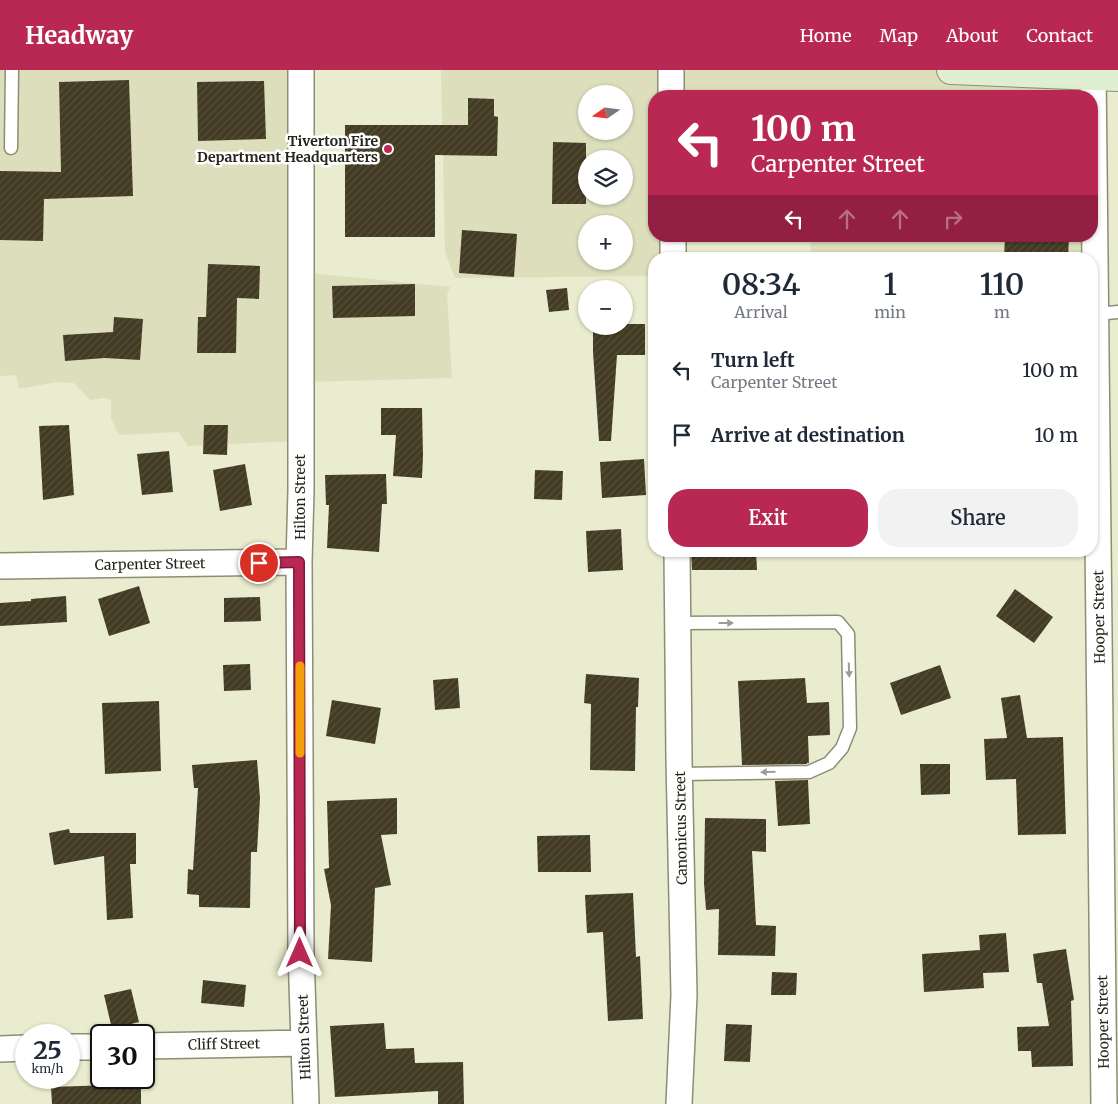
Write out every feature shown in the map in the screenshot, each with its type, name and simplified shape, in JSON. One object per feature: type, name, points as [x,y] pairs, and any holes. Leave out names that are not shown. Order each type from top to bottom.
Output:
[{"type":"main road","points":[[951,70],[1101,74]]},
{"type":"street","name":"Hilton Street","points":[[301,70],[300,953],[306,1104]]},
{"type":"street","points":[[671,70],[671,90]]},
{"type":"street","name":"Hooper Street","points":[[1101,74],[1107,313],[1104,1104]]},
{"type":"street","name":"Canonicus Street","points":[[677,557],[684,995],[679,1104]]},
{"type":"street","name":"Carpenter Street","points":[[0,566],[299,562]]},
{"type":"street","name":"Cliff Street","points":[[155,1046],[304,1043]]},
{"type":"street","points":[[0,1049],[15,1048]]},
{"type":"lane","points":[[11,148],[12,70]]},
{"type":"lane","points":[[678,623],[838,622],[848,634],[850,728],[842,748],[829,763],[809,772],[680,774]]},
{"type":"shaded area","points":[[0,70],[287,70],[290,271],[450,287],[447,295],[452,378],[306,382],[296,441],[188,446],[179,432],[119,435],[111,418],[111,400],[104,398],[90,400],[74,383],[57,382],[19,389],[16,375],[0,376]]},
{"type":"shaded area","points":[[441,70],[969,70],[1086,77],[1087,90],[648,90],[648,242],[670,242],[670,252],[648,252],[648,276],[455,278],[445,252]]},
{"type":"shaded area","points":[[810,242],[1091,242],[1091,252],[811,252]]},
{"type":"building","points":[[129,80],[133,196],[44,199],[43,241],[0,240],[0,171],[61,172],[59,82]]},
{"type":"building","points":[[264,81],[266,139],[198,141],[197,82]]},
{"type":"building","points":[[468,98],[494,99],[494,116],[498,117],[497,156],[435,155],[435,237],[345,237],[345,125],[468,125]]},
{"type":"building","points":[[553,142],[586,143],[586,150],[578,150],[578,204],[552,204]]},
{"type":"building","points":[[462,230],[517,234],[514,277],[459,273]]},
{"type":"building","points":[[1005,242],[1069,242],[1068,252],[1004,252]]},
{"type":"building","points":[[208,264],[260,266],[259,299],[237,298],[236,353],[197,353],[198,317],[206,317]]},
{"type":"building","points":[[415,284],[415,316],[333,318],[332,286]]},
{"type":"building","points":[[567,288],[569,310],[549,312],[546,290]]},
{"type":"building","points":[[114,317],[143,319],[140,360],[105,358],[65,361],[63,335],[113,332]]},
{"type":"building","points":[[633,324],[645,324],[645,355],[617,355],[611,441],[599,441],[593,335],[633,335]]},
{"type":"building","points":[[381,408],[422,408],[422,478],[393,476],[396,435],[381,435]]},
{"type":"building","points":[[69,425],[74,495],[43,500],[39,426]]},
{"type":"building","points":[[204,425],[228,425],[227,455],[203,454]]},
{"type":"building","points":[[169,451],[173,492],[142,495],[137,454]]},
{"type":"building","points":[[644,459],[646,495],[602,498],[600,462]]},
{"type":"building","points":[[245,464],[252,505],[220,511],[213,470]]},
{"type":"building","points":[[535,470],[563,471],[562,500],[534,499]]},
{"type":"building","points":[[386,474],[387,504],[382,504],[379,552],[327,548],[329,505],[326,505],[325,475]]},
{"type":"building","points":[[621,529],[623,570],[588,572],[586,531]]},
{"type":"building","points":[[691,557],[756,557],[757,570],[692,570]]},
{"type":"building","points":[[139,586],[150,623],[109,636],[98,599]]},
{"type":"building","points":[[1015,589],[1053,617],[1034,643],[996,616]]},
{"type":"building","points":[[66,596],[67,622],[0,626],[0,603]]},
{"type":"building","points":[[260,597],[261,621],[224,622],[224,598]]},
{"type":"building","points":[[250,664],[251,690],[224,691],[223,665]]},
{"type":"building","points":[[940,665],[951,698],[901,715],[890,683]]},
{"type":"building","points":[[586,674],[639,678],[638,707],[636,707],[635,771],[590,770],[591,704],[584,703]]},
{"type":"building","points":[[458,678],[460,708],[435,710],[433,680]]},
{"type":"building","points":[[805,678],[807,703],[829,702],[830,735],[808,736],[809,763],[807,764],[742,765],[738,681]]},
{"type":"building","points":[[1020,695],[1027,738],[1063,737],[1066,834],[1018,835],[1016,779],[986,780],[984,739],[1007,738],[1001,698]]},
{"type":"building","points":[[332,700],[381,708],[375,744],[326,736]]},
{"type":"building","points":[[159,701],[161,771],[105,774],[102,703]]},
{"type":"building","points":[[257,760],[260,798],[257,852],[251,852],[250,908],[199,907],[199,895],[187,894],[188,869],[193,870],[198,788],[194,788],[192,765]]},
{"type":"building","points":[[920,764],[950,764],[950,794],[921,795]]},
{"type":"building","points":[[808,780],[810,824],[778,826],[775,781]]},
{"type":"building","points":[[397,798],[397,834],[381,835],[391,885],[375,888],[372,962],[328,959],[331,905],[324,869],[329,868],[327,801]]},
{"type":"building","points":[[705,818],[766,819],[766,852],[752,851],[756,925],[776,926],[775,956],[718,955],[719,909],[706,910],[704,883]]},
{"type":"building","points":[[69,829],[70,833],[136,833],[136,864],[130,864],[133,918],[107,920],[104,856],[54,865],[49,833]]},
{"type":"building","points":[[590,835],[591,872],[538,872],[537,836]]},
{"type":"building","points":[[633,893],[636,957],[640,956],[643,1019],[608,1021],[603,932],[587,933],[585,895]]},
{"type":"building","points":[[1006,933],[1009,972],[983,973],[984,988],[924,992],[922,954],[980,950],[979,935]]},
{"type":"building","points":[[1066,949],[1074,1000],[1071,1001],[1073,1066],[1032,1067],[1031,1051],[1018,1051],[1017,1027],[1049,1026],[1042,983],[1037,983],[1033,954]]},
{"type":"building","points":[[772,972],[797,973],[796,995],[771,995]]},
{"type":"building","points":[[203,980],[246,985],[244,1007],[201,1003]]},
{"type":"building","points":[[131,989],[139,1022],[111,1024],[104,995]]},
{"type":"building","points":[[384,1023],[386,1049],[414,1048],[415,1063],[463,1062],[464,1104],[438,1104],[438,1091],[335,1097],[330,1026]]},
{"type":"building","points":[[726,1024],[752,1025],[750,1062],[724,1061]]},
{"type":"building","points":[[80,1086],[90,1086],[90,1089],[141,1089],[141,1104],[52,1104],[51,1089],[80,1089]]},
{"type":"slow traffic","points":[[300,666],[300,753]]},
{"type":"place","name":"Tiverton Fire Department Headquarters","points":[[388,149]]},
{"type":"route","points":[[259,563],[299,562],[300,953]]}]
